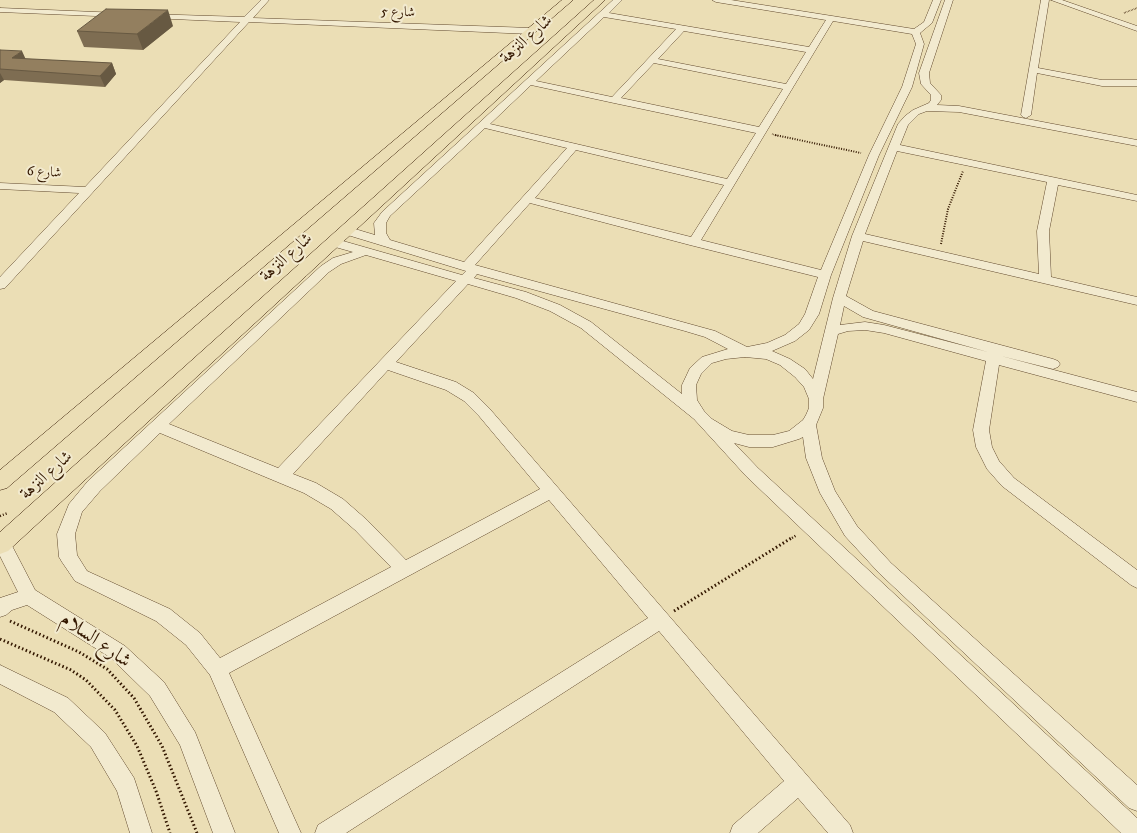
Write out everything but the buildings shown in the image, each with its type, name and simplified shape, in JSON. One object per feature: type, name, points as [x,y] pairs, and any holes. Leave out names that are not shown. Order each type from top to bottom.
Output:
[{"type":"main road","name":"شارع النزهة","points":[[1,543],[345,230],[496,77],[516,60],[531,31],[568,0]]},
{"type":"main road","name":"شارع النزهة","points":[[0,482],[516,60],[601,7]]},
{"type":"street","points":[[0,285],[265,0]]},
{"type":"street","points":[[385,242],[380,233],[380,223],[386,214],[529,82],[601,7],[618,0]]},
{"type":"street","points":[[716,0],[937,35]]},
{"type":"street","points":[[934,0],[928,23],[919,32],[920,44],[907,87],[874,156],[824,275],[812,314],[804,327],[790,338],[777,344],[747,352],[725,354],[707,360],[695,371],[689,385],[690,400],[703,419],[752,472],[1136,833]]},
{"type":"street","points":[[345,230],[385,242],[468,272],[555,308],[586,325],[703,419],[727,435],[750,441],[773,441],[794,435],[808,424],[813,417],[839,298],[858,236],[903,124],[916,112],[933,105],[936,100],[936,95],[926,84],[924,73],[950,0]]},
{"type":"street","points":[[1026,115],[1045,0]]},
{"type":"street","points":[[1055,0],[1137,29]]},
{"type":"street","points":[[601,7],[682,28],[811,50]]},
{"type":"street","points":[[0,10],[127,15]]},
{"type":"street","name":"شارع 5","points":[[143,16],[531,31]]},
{"type":"street","points":[[694,242],[831,18]]},
{"type":"street","points":[[614,100],[682,28]]},
{"type":"street","points":[[651,60],[789,87]]},
{"type":"street","points":[[1034,70],[1117,84],[1137,83]]},
{"type":"street","points":[[529,82],[762,131]]},
{"type":"street","points":[[907,87],[923,87],[948,98],[980,106],[1137,135]]},
{"type":"street","points":[[900,103],[927,108],[959,108],[1137,143]]},
{"type":"street","points":[[483,125],[730,183]]},
{"type":"street","points":[[282,475],[468,272],[527,199],[574,146]]},
{"type":"street","points":[[894,147],[1137,198]]},
{"type":"street","points":[[1045,279],[1042,231],[1053,181]]},
{"type":"street","name":"شارع 6","points":[[0,186],[87,190]]},
{"type":"street","points":[[527,199],[824,275]]},
{"type":"street","points":[[858,236],[1137,301]]},
{"type":"street","points":[[332,242],[366,251],[468,272],[690,328],[716,337],[747,352],[768,355],[785,362],[800,373],[811,385],[816,399]]},
{"type":"street","points":[[290,833],[217,670],[193,639],[163,615],[81,576],[68,557],[66,534],[75,509],[94,486],[325,269],[344,258],[366,251]]},
{"type":"street","points":[[839,298],[868,314],[1137,397]]},
{"type":"street","points":[[832,331],[848,327],[865,326],[884,329],[1137,386]]},
{"type":"street","points":[[994,353],[982,430],[984,447],[993,465],[1008,482],[1137,580]]},
{"type":"street","points":[[385,364],[452,386],[469,397],[484,412],[842,833]]},
{"type":"street","points":[[808,424],[814,458],[828,493],[851,531],[890,574],[1137,800]]},
{"type":"street","points":[[159,426],[282,475],[310,488],[337,504],[361,525],[404,569]]},
{"type":"street","points":[[217,670],[551,491]]},
{"type":"street","name":"شارع السلام","points":[[1,543],[29,596],[76,627],[118,652],[157,689],[188,739],[224,833]]},
{"type":"street","points":[[1,615],[6,604],[29,596]]},
{"type":"street","points":[[326,833],[660,620]]},
{"type":"street","points":[[0,674],[61,705],[98,740],[126,786],[141,833]]},
{"type":"street","points":[[741,833],[799,783]]},
{"type":"path","points":[[762,131],[874,156]]},
{"type":"path","points":[[939,255],[948,209],[966,162]]},
{"type":"path","points":[[660,620],[811,526]]},
{"type":"path","points":[[1,615],[9,621],[79,652],[107,669],[134,698],[162,746],[197,833]]}]
